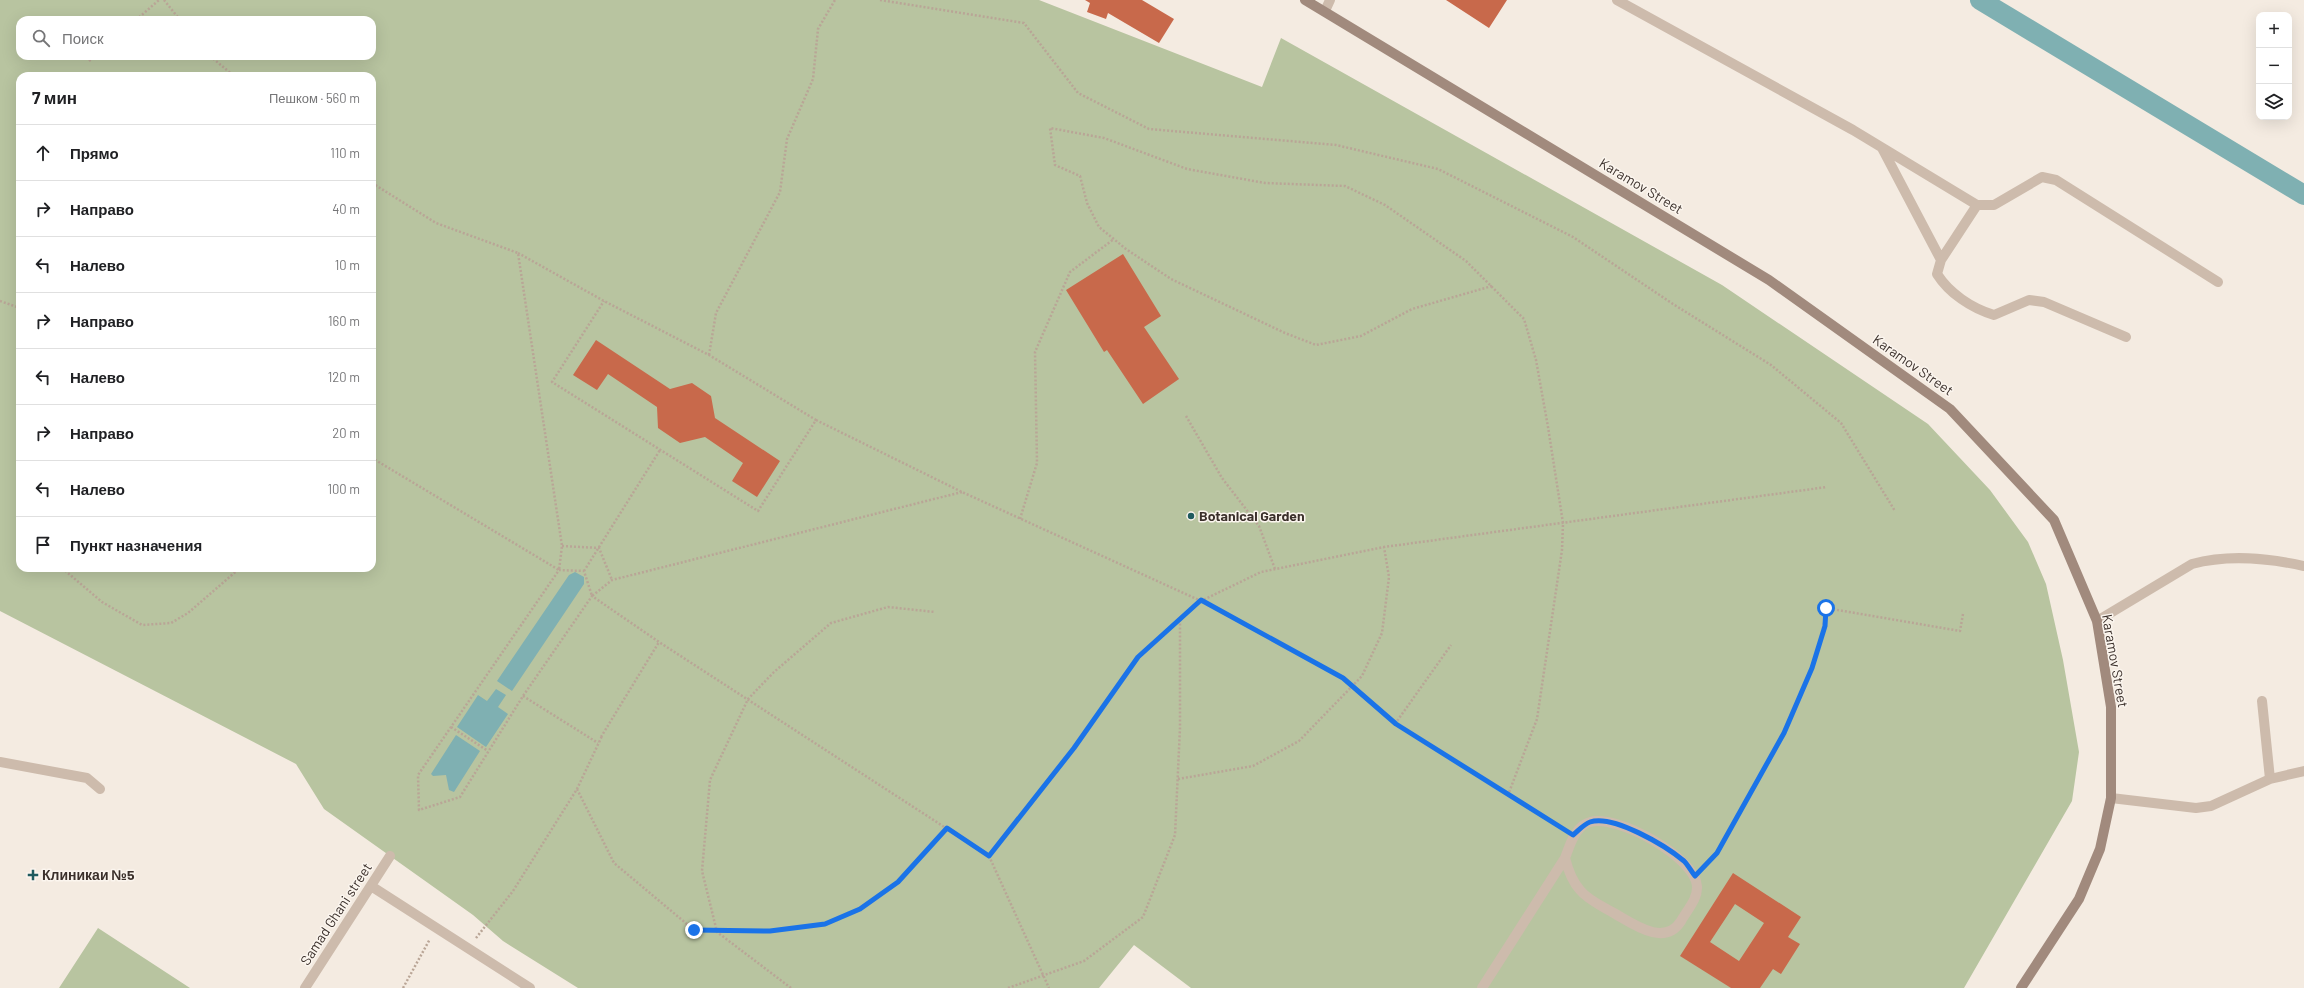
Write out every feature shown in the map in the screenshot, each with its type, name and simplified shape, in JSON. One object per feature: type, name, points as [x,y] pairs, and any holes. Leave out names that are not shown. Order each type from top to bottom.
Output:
[{"type":"main road","name":"Karamov Street","points":[[1305,0],[1769,280],[1950,409],[2054,520],[2097,621],[2111,707],[2111,798],[2100,848],[2079,899],[2021,988]]},
{"type":"street","points":[[1325,11],[1330,0]]},
{"type":"street","points":[[1617,0],[1882,148],[1977,205],[1994,206],[2042,177],[2056,180],[2218,282]]},
{"type":"street","points":[[1882,148],[1941,260]]},
{"type":"street","points":[[1977,205],[1941,260],[1937,274],[1943,283],[1956,295],[1983,312],[1994,315],[2029,300],[2044,302],[2126,337]]},
{"type":"street","points":[[2097,621],[2192,564],[2243,557],[2304,566]]},
{"type":"street","points":[[2262,701],[2270,779]]},
{"type":"street","points":[[0,762],[87,778],[100,789]]},
{"type":"street","points":[[2111,798],[2196,808],[2211,806],[2270,779],[2304,771]]},
{"type":"street","points":[[1482,988],[1565,858],[1573,835],[1589,822],[1600,820],[1623,826],[1639,833],[1684,861],[1695,876],[1696,896],[1676,928],[1665,932],[1654,933],[1643,930],[1587,897],[1572,880],[1565,858]]},
{"type":"street","name":"Samad Ghani street","points":[[305,988],[390,856]]},
{"type":"street","points":[[371,886],[466,949],[530,988]]},
{"type":"path","points":[[141,16],[159,0]]},
{"type":"path","points":[[164,0],[177,16]]},
{"type":"path","points":[[709,355],[716,313],[780,192],[787,139],[813,79],[818,29],[835,0]]},
{"type":"path","points":[[880,0],[1024,23],[1078,93],[1149,129],[1336,145],[1438,169],[1566,233],[1673,304],[1771,365],[1841,423],[1895,511]]},
{"type":"path","points":[[215,60],[229,72]]},
{"type":"path","points":[[1492,286],[1412,309],[1361,336],[1316,345],[1285,333],[1171,279],[1099,227],[1087,203],[1080,176],[1055,165],[1050,128],[1104,138],[1187,169],[1265,183],[1345,186],[1385,205],[1466,261],[1492,286],[1524,319],[1543,397],[1563,523],[1562,550],[1553,619],[1537,719],[1508,795]]},
{"type":"path","points":[[376,186],[436,223],[518,253],[604,301],[709,355],[816,420],[962,492],[1201,600],[1343,678],[1396,724],[1573,835]]},
{"type":"path","points":[[1020,518],[1037,462],[1035,352],[1070,272],[1114,239]]},
{"type":"path","points":[[518,253],[562,546],[559,570],[418,775],[419,810],[460,797],[523,696],[592,596],[612,580],[962,492]]},
{"type":"path","points":[[0,301],[16,307]]},
{"type":"path","points":[[604,301],[552,382],[758,511],[816,420]]},
{"type":"path","points":[[1186,416],[1222,478],[1259,526],[1275,569]]},
{"type":"path","points":[[584,571],[660,450]]},
{"type":"path","points":[[376,460],[559,570],[584,571]]},
{"type":"path","points":[[989,856],[1074,748],[1138,657],[1201,600],[1260,572],[1384,547],[1827,486]]},
{"type":"path","points":[[562,546],[599,548]]},
{"type":"path","points":[[1178,779],[1253,766],[1299,741],[1362,676],[1382,633],[1389,577],[1384,547]]},
{"type":"path","points":[[599,548],[612,580]]},
{"type":"path","points":[[584,571],[592,596],[659,642],[989,856],[1049,988]]},
{"type":"path","points":[[67,572],[102,602],[142,625],[170,623],[188,613],[235,572]]},
{"type":"path","points":[[791,988],[717,932],[702,871],[710,780],[748,700],[774,672],[831,624],[888,607],[935,612]]},
{"type":"path","points":[[1695,876],[1717,853],[1784,733],[1812,668],[1825,626],[1826,608],[1960,631],[1963,614]]},
{"type":"path","points":[[1008,988],[1084,961],[1143,917],[1175,835],[1180,728],[1180,620]]},
{"type":"path","points":[[523,696],[597,744],[659,642]]},
{"type":"path","points":[[1396,724],[1451,645]]},
{"type":"path","points":[[451,727],[488,751]]},
{"type":"path","points":[[466,949],[514,891],[577,789],[602,736]]},
{"type":"path","points":[[577,789],[614,863],[694,930],[717,932],[770,931],[825,924],[860,909],[898,882],[947,828]]},
{"type":"path","points":[[404,988],[436,928]]},
{"type":"green space","name":"Botanical Garden","points":[[0,0],[1039,0],[1262,87],[1281,38],[1722,285],[1928,424],[1990,490],[2028,542],[2046,584],[2063,660],[2079,752],[2072,801],[1964,988],[1191,988],[1134,945],[1099,988],[578,988],[503,941],[473,915],[324,809],[296,764],[0,611]]},
{"type":"green space","points":[[98,928],[190,988],[59,988]]},
{"type":"water","points":[[575,572],[584,577],[584,584],[512,691],[497,681],[569,575]]},
{"type":"water","points":[[496,689],[506,695],[498,707],[508,714],[486,747],[457,727],[478,695],[487,701]]},
{"type":"water","points":[[456,735],[480,751],[454,792],[449,790],[446,775],[433,776],[431,774]]},
{"type":"building","points":[[1085,0],[1142,0],[1174,19],[1159,43],[1108,13],[1106,19],[1087,12],[1090,3]]},
{"type":"building","points":[[1446,0],[1507,0],[1489,28]]},
{"type":"building","points":[[1123,254],[1161,316],[1144,327],[1179,379],[1143,404],[1107,350],[1104,352],[1066,290]]},
{"type":"building","points":[[596,340],[670,389],[692,383],[711,396],[715,418],[780,461],[757,497],[732,481],[743,463],[705,437],[680,443],[658,428],[657,407],[608,374],[597,390],[573,375]]},
{"type":"building","points":[[1733,873],[1801,917],[1788,937],[1800,944],[1781,974],[1773,969],[1760,988],[1731,988],[1680,956]],"holes":[[[1735,904],[1764,923],[1739,961],[1710,942]]]},
{"type":"waterway","points":[[1980,0],[2304,195]]},
{"type":"place","name":"Botanical Garden","points":[[1191,516]]},
{"type":"place","name":"Клиникаи №5","points":[[33,875]]},
{"type":"route","points":[[694,930],[717,932],[770,931],[825,924],[860,909],[898,882],[947,828],[989,856],[1074,748],[1138,657],[1201,600],[1343,678],[1396,724],[1573,835],[1589,822],[1600,820],[1623,826],[1639,833],[1684,861],[1695,876],[1717,853],[1784,733],[1812,668],[1825,626],[1826,608]]}]
